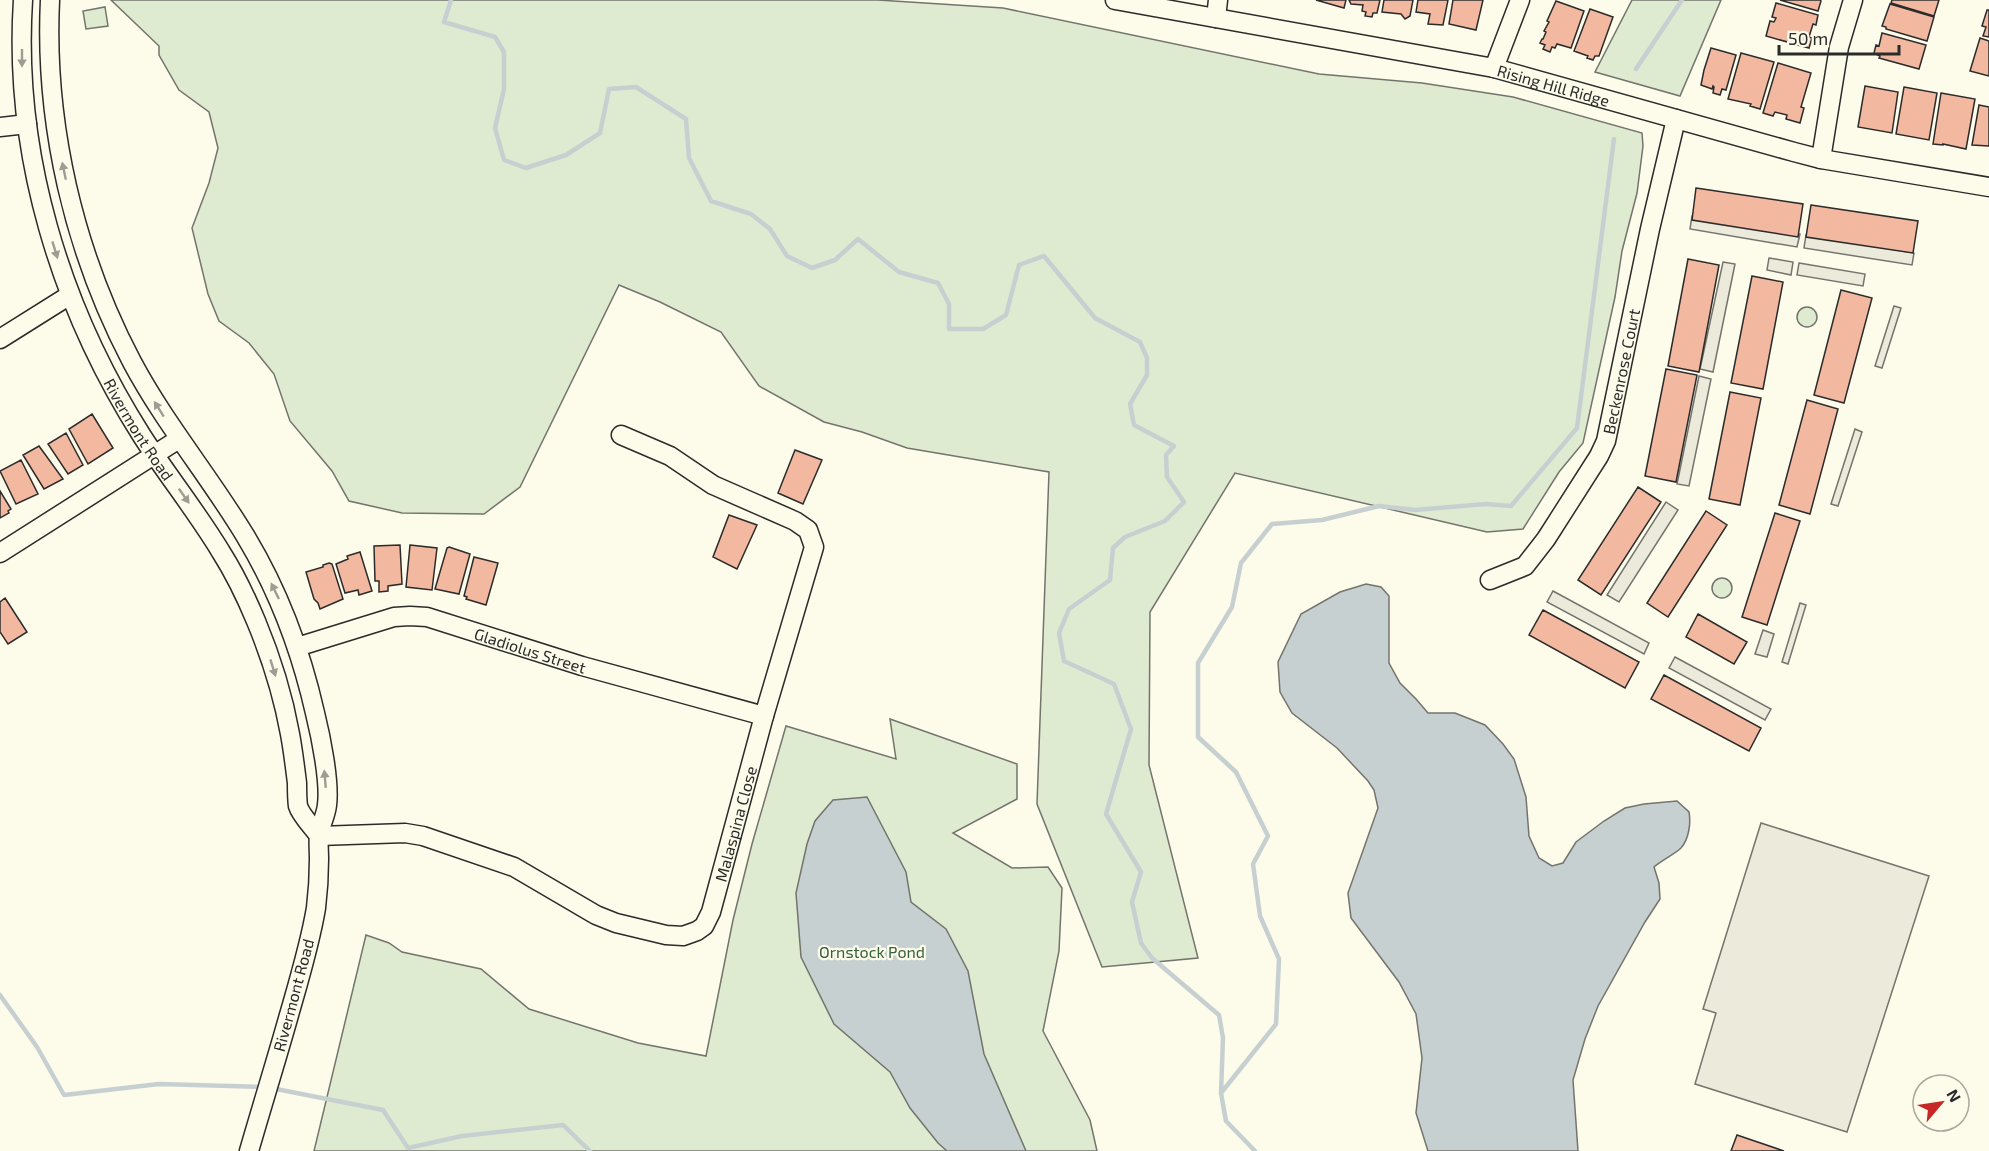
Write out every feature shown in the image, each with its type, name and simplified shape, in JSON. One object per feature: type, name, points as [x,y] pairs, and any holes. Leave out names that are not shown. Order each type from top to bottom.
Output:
[{"type":"street","name":"Rivermont Road","points":[[23,0],[22,82],[27,124],[44,212],[70,295],[104,370],[154,455],[222,553],[256,621],[272,663],[285,709],[294,759],[299,808],[319,836]]},
{"type":"street","name":"Rivermont Road","points":[[50,0],[51,75],[57,124],[64,172],[82,242],[109,313],[155,403],[225,503],[246,537],[282,606],[297,647],[318,724],[327,804],[319,836],[319,881],[315,909],[305,957],[249,1151]]},
{"type":"street","name":"Rising Hill Ridge","points":[[1115,0],[1494,68],[1821,159],[1989,187]]},
{"type":"street","points":[[1216,18],[1218,0]]},
{"type":"street","points":[[1494,68],[1520,0]]},
{"type":"street","points":[[1821,159],[1839,47],[1852,0]]},
{"type":"street","name":"Beckenrose Court","points":[[1490,580],[1525,566],[1552,529],[1599,456],[1606,441],[1648,239],[1676,119]]},
{"type":"street","points":[[0,128],[27,124]]},
{"type":"street","points":[[0,339],[70,295]]},
{"type":"street","name":"Malaspina Close","points":[[319,836],[405,833],[423,836],[514,867],[581,908],[616,923],[666,935],[683,936],[704,926],[708,919],[814,547],[808,530],[795,521],[713,484],[670,456],[621,435]]},
{"type":"street","points":[[0,553],[179,439]]},
{"type":"street","name":"Gladiolus Street","points":[[297,647],[394,617],[427,617],[582,666],[764,716]]},
{"type":"green space","points":[[111,0],[878,0],[1003,8],[1319,74],[1422,83],[1513,97],[1642,133],[1643,146],[1637,193],[1622,251],[1615,297],[1583,443],[1559,472],[1523,529],[1487,532],[1235,473],[1150,612],[1149,765],[1198,958],[1102,967],[1037,804],[1049,472],[907,448],[862,432],[824,422],[759,386],[721,332],[619,285],[520,487],[484,514],[402,513],[349,501],[332,471],[290,421],[274,374],[249,343],[219,321],[208,294],[192,228],[209,183],[218,148],[209,112],[179,90],[159,55],[159,46]]},
{"type":"green space","points":[[1632,0],[1721,0],[1680,96],[1595,72]]},
{"type":"green space","points":[[105,7],[108,26],[86,29],[83,11]]},
{"type":"green space","points":[[1807,307],[1814,310],[1817,317],[1814,324],[1807,327],[1800,324],[1797,317],[1800,310]]},
{"type":"green space","points":[[1722,578],[1729,581],[1732,588],[1729,595],[1722,598],[1715,595],[1712,588],[1715,581]]},
{"type":"green space","name":"Ornstock Pond","points":[[890,719],[1017,764],[1017,799],[953,833],[1012,868],[1048,867],[1062,888],[1059,951],[1043,1031],[1090,1120],[1097,1151],[314,1151],[366,935],[389,943],[402,952],[481,969],[529,1009],[638,1043],[706,1056],[733,920],[786,726],[896,759]]},
{"type":"shaded area","points":[[1692,216],[1800,234],[1797,247],[1690,229]]},
{"type":"shaded area","points":[[1806,235],[1914,253],[1912,265],[1804,248]]},
{"type":"shaded area","points":[[1769,258],[1793,262],[1791,275],[1767,270]]},
{"type":"shaded area","points":[[1723,262],[1735,264],[1713,372],[1700,369]]},
{"type":"shaded area","points":[[1799,263],[1865,274],[1863,286],[1797,275]]},
{"type":"shaded area","points":[[1894,306],[1901,308],[1882,368],[1875,366]]},
{"type":"shaded area","points":[[1699,376],[1711,379],[1689,486],[1677,484]]},
{"type":"shaded area","points":[[1855,429],[1862,432],[1838,506],[1831,504]]},
{"type":"shaded area","points":[[1666,502],[1678,510],[1619,602],[1607,595]]},
{"type":"shaded area","points":[[1366,584],[1381,587],[1389,596],[1389,663],[1400,683],[1428,713],[1455,713],[1485,725],[1514,759],[1526,797],[1529,836],[1539,858],[1552,866],[1563,863],[1576,842],[1625,808],[1677,801],[1689,812],[1689,831],[1684,844],[1654,867],[1659,883],[1660,899],[1598,1006],[1585,1039],[1573,1080],[1578,1151],[1428,1151],[1416,1113],[1422,1058],[1416,1014],[1399,982],[1351,918],[1348,893],[1378,808],[1374,790],[1337,748],[1292,713],[1280,692],[1278,662],[1301,614],[1340,592]]},
{"type":"shaded area","points":[[1553,591],[1649,643],[1644,654],[1547,602]]},
{"type":"shaded area","points":[[1800,603],[1806,605],[1788,664],[1782,662]]},
{"type":"shaded area","points":[[1763,630],[1774,634],[1767,657],[1755,654]]},
{"type":"shaded area","points":[[1675,657],[1771,709],[1765,720],[1669,668]]},
{"type":"shaded area","points":[[867,797],[906,872],[911,902],[946,929],[968,971],[984,1054],[1026,1151],[947,1151],[910,1108],[890,1072],[834,1024],[801,957],[796,893],[807,844],[815,821],[833,800]]},
{"type":"shaded area","points":[[1761,823],[1929,876],[1847,1132],[1695,1084],[1716,1013],[1703,1009]]},
{"type":"building","points":[[1316,0],[1346,0],[1344,8]]},
{"type":"building","points":[[1349,0],[1380,0],[1377,13],[1373,13],[1372,17],[1365,16],[1366,12],[1362,11],[1363,5],[1351,4]]},
{"type":"building","points":[[1384,0],[1413,0],[1410,16],[1405,19],[1401,14],[1382,12]]},
{"type":"building","points":[[1418,0],[1448,0],[1443,25],[1428,24],[1430,14],[1416,12]]},
{"type":"building","points":[[1453,0],[1483,0],[1476,30],[1449,24]]},
{"type":"building","points":[[1780,0],[1820,0],[1821,1],[1818,11]]},
{"type":"building","points":[[1892,0],[1939,0],[1934,16],[1891,3]]},
{"type":"building","points":[[1556,1],[1584,11],[1571,48],[1557,44],[1550,52],[1543,49],[1545,45],[1540,43]]},
{"type":"building","points":[[1776,3],[1818,15],[1816,25],[1813,24],[1809,37],[1812,38],[1809,48],[1766,36],[1770,21],[1774,22],[1776,18],[1772,17]]},
{"type":"building","points":[[1890,4],[1934,17],[1927,41],[1882,26]]},
{"type":"building","points":[[1590,9],[1613,17],[1599,56],[1595,56],[1593,60],[1574,51]]},
{"type":"building","points":[[1987,10],[1989,10],[1989,37],[1983,36],[1986,27],[1982,26]]},
{"type":"building","points":[[1882,33],[1926,45],[1919,69],[1879,58],[1880,56],[1874,53],[1876,45],[1879,46]]},
{"type":"building","points":[[1980,38],[1989,41],[1989,76],[1970,71]]},
{"type":"building","points":[[1711,48],[1736,55],[1726,90],[1722,89],[1720,95],[1713,93],[1713,86],[1712,89],[1701,85]]},
{"type":"building","points":[[1741,53],[1774,62],[1760,109],[1750,106],[1751,104],[1728,99]]},
{"type":"building","points":[[1778,63],[1811,73],[1801,107],[1804,108],[1800,123],[1786,119],[1787,115],[1775,112],[1773,116],[1763,113]]},
{"type":"building","points":[[1865,86],[1898,92],[1892,133],[1858,127]]},
{"type":"building","points":[[1904,87],[1937,93],[1929,140],[1896,134]]},
{"type":"building","points":[[1941,93],[1975,99],[1966,149],[1933,144]]},
{"type":"building","points":[[1979,105],[1989,107],[1989,146],[1972,145]]},
{"type":"building","points":[[1696,188],[1803,204],[1798,237],[1692,220]]},
{"type":"building","points":[[1811,205],[1918,221],[1913,253],[1806,237]]},
{"type":"building","points":[[1688,259],[1719,265],[1699,372],[1668,366]]},
{"type":"building","points":[[1752,276],[1783,282],[1763,389],[1731,383]]},
{"type":"building","points":[[1841,290],[1872,298],[1844,403],[1814,395]]},
{"type":"building","points":[[1666,369],[1697,375],[1676,482],[1645,476]]},
{"type":"building","points":[[1730,392],[1761,398],[1740,505],[1709,499]]},
{"type":"building","points":[[1807,400],[1838,409],[1810,514],[1779,505]]},
{"type":"building","points":[[92,414],[113,448],[88,464],[69,429]]},
{"type":"building","points":[[66,433],[83,465],[68,474],[48,444]]},
{"type":"building","points":[[39,446],[63,479],[44,489],[23,455]]},
{"type":"building","points":[[795,450],[822,460],[803,504],[778,493]]},
{"type":"building","points":[[21,460],[38,494],[16,504],[0,471]]},
{"type":"building","points":[[1638,487],[1661,502],[1601,595],[1578,580]]},
{"type":"building","points":[[0,491],[11,509],[9,513],[0,518]]},
{"type":"building","points":[[1706,511],[1727,525],[1668,617],[1647,603]]},
{"type":"building","points":[[1775,513],[1800,521],[1767,625],[1742,617]]},
{"type":"building","points":[[729,515],[757,525],[737,569],[713,557]]},
{"type":"building","points":[[400,545],[402,584],[388,586],[388,591],[379,592],[379,581],[375,581],[374,546]]},
{"type":"building","points":[[410,545],[437,548],[432,590],[406,587]]},
{"type":"building","points":[[449,547],[470,554],[459,594],[435,589]]},
{"type":"building","points":[[360,552],[372,591],[359,595],[358,590],[345,593],[336,564],[348,559],[347,556]]},
{"type":"building","points":[[474,557],[498,563],[486,605],[466,599],[467,597],[464,596]]},
{"type":"building","points":[[329,563],[332,564],[343,599],[320,609],[314,599],[306,572]]},
{"type":"building","points":[[5,598],[27,632],[8,644],[0,632],[0,602]]},
{"type":"building","points":[[1543,610],[1639,662],[1625,688],[1529,635]]},
{"type":"building","points":[[1698,614],[1747,642],[1734,664],[1686,637]]},
{"type":"building","points":[[1664,675],[1761,728],[1749,751],[1651,699]]},
{"type":"building","points":[[1737,1135],[1784,1151],[1731,1151]]},
{"type":"waterway","points":[[451,0],[444,22],[495,37],[504,52],[504,89],[495,128],[504,160],[526,168],[566,155],[600,133],[609,89],[636,87],[686,119],[689,158],[711,201],[751,214],[770,229],[787,256],[812,268],[835,260],[858,239],[899,272],[938,283],[949,304],[949,329],[983,329],[1006,315],[1019,265],[1044,256],[1095,318],[1140,342],[1147,358],[1147,375],[1130,404],[1134,425],[1174,446],[1166,455],[1167,477],[1184,502],[1165,521],[1125,537],[1113,548],[1110,580],[1069,609],[1059,633],[1064,661],[1114,684],[1131,729],[1106,814],[1141,872],[1132,902],[1141,943],[1152,958],[1219,1015],[1223,1038],[1221,1093],[1226,1121],[1255,1151]]},
{"type":"waterway","points":[[1636,69],[1682,0]]},
{"type":"waterway","points":[[1221,1093],[1276,1024],[1279,959],[1260,916],[1253,864],[1268,836],[1236,772],[1198,737],[1198,663],[1232,607],[1241,563],[1272,524],[1322,520],[1379,506],[1415,510],[1486,504],[1511,506],[1577,428],[1614,139]]},
{"type":"waterway","points":[[0,995],[37,1047],[64,1095],[159,1084],[262,1087]]},
{"type":"waterway","points":[[271,1088],[383,1110],[408,1148],[462,1136],[563,1125],[590,1151]]}]
